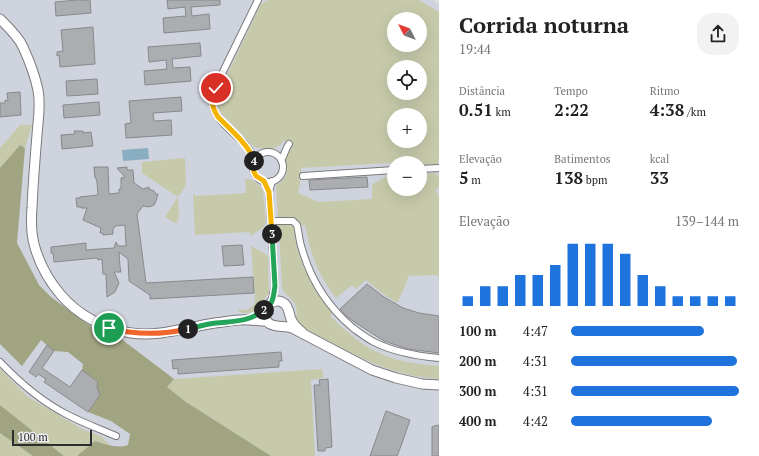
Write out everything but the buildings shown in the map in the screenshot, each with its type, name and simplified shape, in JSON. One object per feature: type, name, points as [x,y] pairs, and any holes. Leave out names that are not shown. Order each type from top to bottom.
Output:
[{"type":"main road","points":[[0,19],[23,46],[38,90],[39,108],[32,190],[32,232],[34,244],[39,260],[54,287],[74,308],[96,322],[109,328],[132,333],[162,333],[215,323],[247,320],[266,321],[272,325],[292,328],[351,359],[384,374],[422,384],[439,384]]},
{"type":"main road","points":[[247,320],[258,315],[274,301],[282,302],[287,307],[291,320],[303,333]]},
{"type":"main road","points":[[266,321],[264,315],[268,306]]},
{"type":"main road","points":[[280,326],[286,322],[289,314]]},
{"type":"street","points":[[258,0],[212,97],[212,105],[218,117],[254,152],[261,154],[269,152],[279,157],[282,166],[281,173],[272,181],[264,181],[256,176],[254,172],[253,166],[255,160],[261,154]]},
{"type":"street","points":[[245,144],[255,160]]},
{"type":"street","points":[[273,153],[288,146],[281,160]]},
{"type":"street","points":[[427,169],[439,168]]},
{"type":"street","points":[[303,176],[387,170]]},
{"type":"street","points":[[264,181],[269,192]]},
{"type":"street","points":[[268,306],[275,286],[269,192],[272,181]]},
{"type":"street","points":[[271,222],[293,221],[297,225],[299,238],[311,275],[331,306],[348,324],[373,341],[390,349],[423,357],[439,358]]},
{"type":"street","points":[[275,286],[282,302]]},
{"type":"street","points":[[0,362],[33,393],[56,408],[80,421],[116,436]]},
{"type":"shaded area","points":[[0,0],[432,0],[439,4],[439,456],[0,456]]},
{"type":"green space","points":[[268,0],[419,0],[439,12],[439,159],[437,164],[434,166],[427,166],[427,156],[387,156],[387,163],[301,168],[301,179],[298,193],[319,202],[372,199],[372,184],[387,176],[387,196],[427,196],[427,174],[436,173],[439,176],[439,188],[435,190],[439,196],[439,278],[437,275],[411,276],[409,274],[407,282],[397,303],[366,280],[356,289],[352,285],[336,298],[319,272],[312,255],[305,225],[300,225],[299,221],[293,217],[278,218],[276,186],[286,175],[286,156],[292,148],[284,140],[280,145],[272,149],[254,147],[222,114],[217,104],[218,94],[261,4]]},
{"type":"green space","points":[[20,125],[32,125],[25,148],[20,145],[0,168],[0,148]]},
{"type":"green space","points":[[20,145],[25,148],[17,243],[39,285],[51,297],[100,333],[116,335],[174,379],[167,387],[186,402],[271,456],[77,456],[95,441],[115,446],[128,445],[130,434],[111,421],[88,412],[100,395],[97,387],[98,382],[82,370],[83,364],[68,352],[54,351],[41,340],[22,366],[0,344],[0,168]]},
{"type":"green space","points":[[185,158],[186,185],[178,197],[142,173],[142,162]]},
{"type":"green space","points":[[245,179],[255,182],[263,190],[266,222],[264,227],[250,236],[250,232],[195,235],[193,194],[195,194],[195,196],[246,193]]},
{"type":"green space","points":[[178,197],[179,218],[176,224],[165,217]]},
{"type":"green space","points":[[290,224],[294,227],[295,239],[303,266],[325,304],[333,312],[330,316],[359,341],[379,353],[401,361],[439,366],[439,379],[394,371],[380,366],[313,333],[298,321],[296,317],[297,312],[295,304],[284,292],[282,287],[279,231],[277,231],[278,225]]},
{"type":"green space","points":[[251,246],[268,256],[269,293],[255,311],[244,313],[238,310],[246,310],[251,308],[255,301]]},
{"type":"green space","points":[[0,369],[28,397],[84,430],[101,436],[110,445],[95,441],[77,456],[64,456],[0,405]]},
{"type":"green space","points":[[322,369],[323,378],[311,380],[315,456],[271,456],[186,402],[167,387],[174,379]]},
{"type":"green space","points":[[0,405],[64,456],[33,456],[0,433]]},
{"type":"green space","points":[[0,433],[33,456],[0,456]]},
{"type":"water","points":[[148,148],[149,159],[123,161],[122,150]]},
{"type":"route","points":[[109,328],[132,333],[147,334],[182,330],[215,323],[247,320],[265,310],[271,302],[275,286],[269,192],[264,181],[259,179],[254,172],[253,163],[255,160],[251,152],[214,111],[212,97],[216,88]]}]
